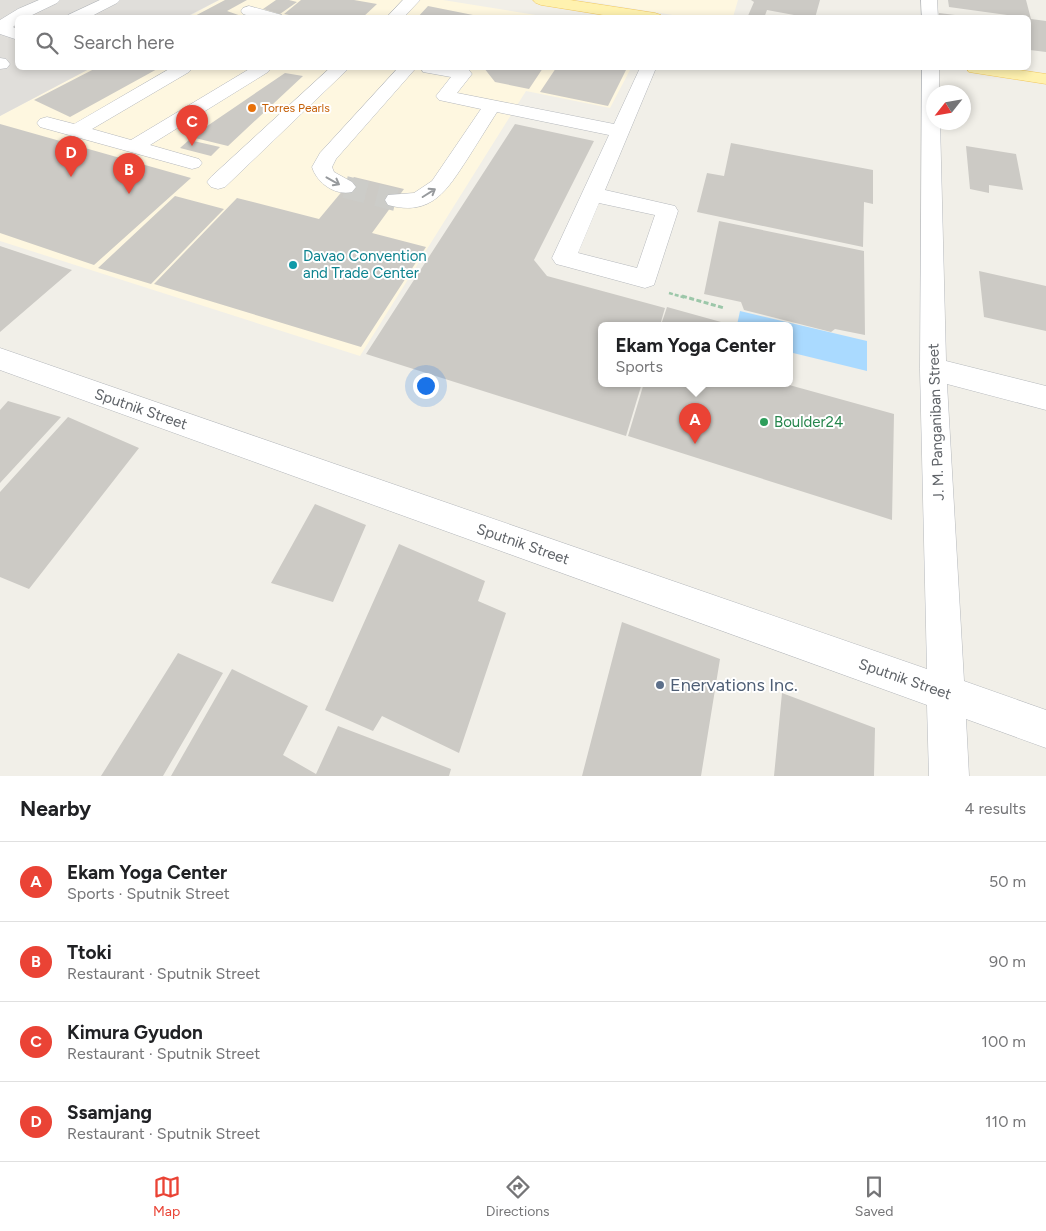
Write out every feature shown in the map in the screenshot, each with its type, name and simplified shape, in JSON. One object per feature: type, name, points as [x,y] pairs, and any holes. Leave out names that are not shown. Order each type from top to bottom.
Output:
[{"type":"main road","points":[[541,0],[636,15]]},
{"type":"main road","points":[[987,70],[1046,80]]},
{"type":"street","points":[[19,15],[52,0]]},
{"type":"street","points":[[80,15],[112,0]]},
{"type":"street","points":[[264,0],[249,11],[264,15]]},
{"type":"street","points":[[397,15],[412,0]]},
{"type":"street","points":[[929,0],[930,15]]},
{"type":"street","points":[[9,35],[4,29],[6,23],[15,18]]},
{"type":"street","points":[[76,131],[180,70]]},
{"type":"street","points":[[133,147],[259,70]]},
{"type":"street","points":[[218,182],[338,70]]},
{"type":"street","points":[[345,187],[325,176],[322,167],[327,157],[405,70]]},
{"type":"street","points":[[440,70],[463,74],[445,96],[620,131]]},
{"type":"street","points":[[592,194],[667,211],[646,278],[564,258],[592,194],[647,70]]},
{"type":"street","name":"J. M. Panganiban Street","points":[[930,70],[933,369],[949,776]]},
{"type":"street","points":[[396,200],[420,199],[439,186],[492,106]]},
{"type":"street","points":[[47,123],[192,163]]},
{"type":"street","name":"Sputnik Street","points":[[0,359],[1046,730]]},
{"type":"street","points":[[933,369],[1046,398]]},
{"type":"path","points":[[646,278],[671,295],[724,308]]},
{"type":"shaded area","points":[[0,0],[219,0],[190,15],[15,15],[15,70],[87,70],[0,116]]},
{"type":"shaded area","points":[[219,0],[443,0],[536,15],[192,15]]},
{"type":"shaded area","points":[[581,0],[738,0],[734,15],[673,15]]},
{"type":"shaded area","points":[[87,70],[630,70],[610,108],[526,91],[360,356],[0,241],[0,116]]},
{"type":"water","points":[[740,311],[787,322],[738,322]]},
{"type":"water","points":[[793,324],[867,341],[867,371],[793,353]]},
{"type":"building","points":[[225,0],[247,0],[227,11],[238,15],[197,15]]},
{"type":"building","points":[[276,0],[297,2],[280,14],[263,9]]},
{"type":"building","points":[[301,0],[354,0],[377,4],[365,15],[284,14]]},
{"type":"building","points":[[751,0],[820,0],[816,15],[794,15],[767,10],[765,15],[748,15],[754,2]]},
{"type":"building","points":[[948,0],[1026,0],[1030,15],[1006,15],[949,7]]},
{"type":"building","points":[[428,6],[473,15],[420,15]]},
{"type":"building","points":[[939,13],[955,15],[939,15]]},
{"type":"building","points":[[1031,19],[1046,21],[1046,52],[1031,50]]},
{"type":"building","points":[[92,70],[155,70],[70,117],[34,100]]},
{"type":"building","points":[[486,70],[542,70],[529,89],[495,82]]},
{"type":"building","points":[[555,70],[626,70],[608,106],[540,92]]},
{"type":"building","points":[[285,73],[303,76],[228,146],[191,137]]},
{"type":"building","points":[[0,124],[191,178],[94,265],[0,233]]},
{"type":"building","points":[[515,124],[594,141],[534,260],[547,276],[665,308],[661,322],[598,322],[598,387],[641,387],[626,436],[366,354]]},
{"type":"building","points":[[189,140],[220,147],[211,156],[180,148]]},
{"type":"building","points":[[731,143],[873,170],[873,204],[864,202],[863,247],[697,212],[707,173],[724,176]]},
{"type":"building","points":[[966,146],[1016,154],[1023,190],[989,185],[989,193],[970,189]]},
{"type":"building","name":"Davao Convention and Trade Center","points":[[354,177],[404,189],[372,233],[426,247],[361,347],[154,284],[237,198],[319,219]]},
{"type":"building","points":[[175,196],[224,209],[151,284],[98,268]]},
{"type":"building","points":[[719,221],[864,251],[865,335],[835,329],[831,332],[744,310],[741,302],[704,294]]},
{"type":"building","points":[[0,246],[72,270],[0,332]]},
{"type":"building","points":[[979,271],[1046,286],[1046,331],[984,317]]},
{"type":"building","points":[[667,307],[721,322],[662,322]]},
{"type":"building","points":[[793,386],[894,414],[892,520],[628,436],[643,387]]},
{"type":"building","points":[[8,401],[61,417],[0,483],[0,410]]},
{"type":"building","points":[[68,417],[139,448],[29,589],[0,577],[0,492]]},
{"type":"building","points":[[315,504],[366,525],[333,602],[271,583]]},
{"type":"building","points":[[399,544],[485,581],[478,601],[506,613],[459,753],[382,716],[373,731],[325,710]]},
{"type":"building","points":[[622,622],[720,659],[701,776],[582,776]]},
{"type":"building","points":[[178,653],[223,673],[163,776],[101,776]]},
{"type":"building","points":[[232,669],[308,706],[283,755],[316,774],[338,726],[451,769],[449,776],[171,776]]},
{"type":"building","points":[[782,693],[875,728],[874,776],[774,776]]},
{"type":"tunnel","points":[[345,187],[396,200]]},
{"type":"place","name":"Torres Pearls","points":[[252,108]]},
{"type":"place","name":"Kimura Gyudon","points":[[192,146]]},
{"type":"place","name":"Ssamjang","points":[[71,177]]},
{"type":"place","name":"Ttoki","points":[[129,194]]},
{"type":"place","name":"Davao Convention and Trade Center","points":[[293,265]]},
{"type":"place","name":"Boulder24","points":[[764,422]]},
{"type":"place","name":"Ekam Yoga Center","points":[[695,444]]},
{"type":"place","name":"Enervations Inc.","points":[[660,685]]}]
